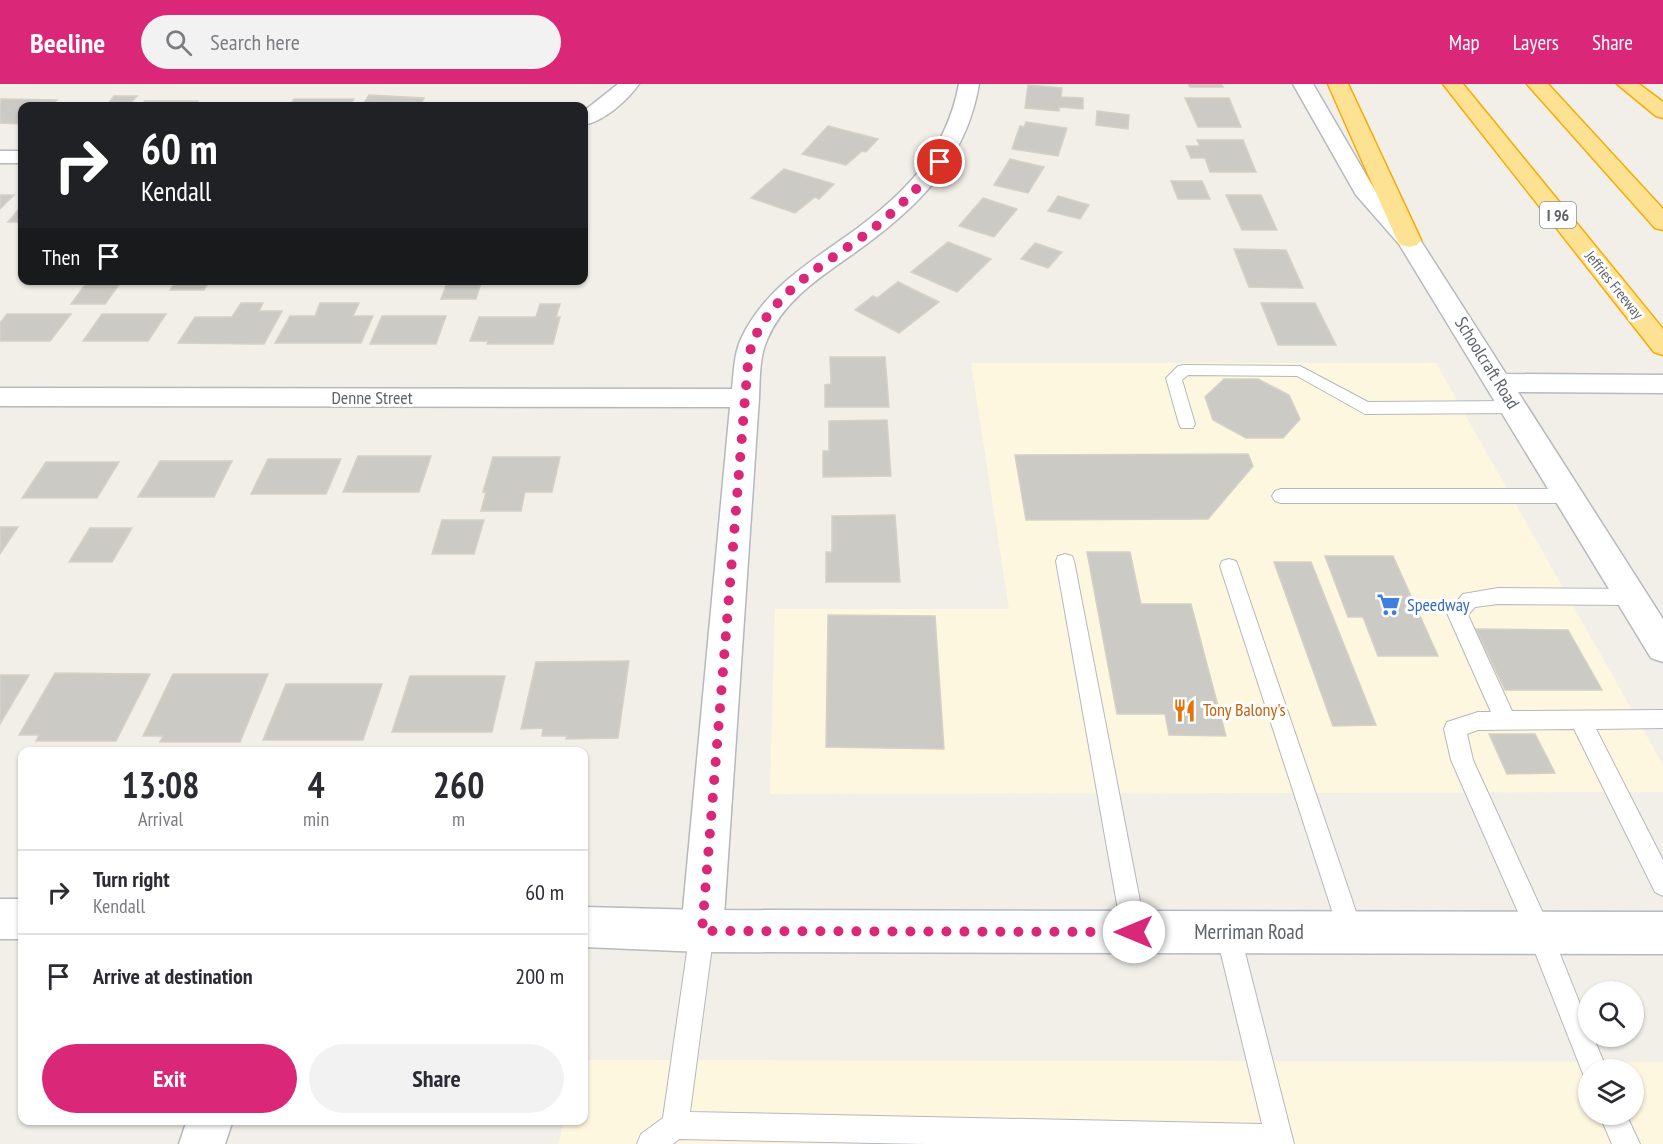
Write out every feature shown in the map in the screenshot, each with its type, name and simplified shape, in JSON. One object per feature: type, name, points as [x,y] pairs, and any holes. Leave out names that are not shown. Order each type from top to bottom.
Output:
[{"type":"highway","points":[[1338,84],[1409,240]]},
{"type":"highway","name":"Jeffries Freeway","points":[[1453,84],[1663,346]]},
{"type":"highway","points":[[1537,84],[1663,224]]},
{"type":"highway","points":[[1627,84],[1663,112]]},
{"type":"street","points":[[588,117],[621,94],[629,84]]},
{"type":"street","points":[[702,931],[745,398],[753,341],[779,301],[808,273],[874,228],[912,195],[940,162],[958,129],[968,100],[969,84]]},
{"type":"street","name":"Schoolcraft Road","points":[[1303,84],[1367,195],[1409,240],[1663,648]]},
{"type":"street","points":[[0,157],[18,157]]},
{"type":"street","points":[[1500,383],[1663,384]]},
{"type":"street","name":"Denne Street","points":[[0,397],[745,398]]},
{"type":"street","points":[[0,919],[18,919]]},
{"type":"street","name":"Merriman Road","points":[[588,927],[702,931],[1663,933]]},
{"type":"street","points":[[202,1144],[208,1125]]},
{"type":"lane","points":[[1187,424],[1174,378],[1184,370],[1300,371],[1365,408],[1515,407]]},
{"type":"lane","points":[[1281,496],[1570,496]]},
{"type":"lane","points":[[1065,561],[1134,932]]},
{"type":"lane","points":[[1229,566],[1351,932]]},
{"type":"lane","points":[[1505,720],[1457,613],[1470,600],[1498,596],[1632,597]]},
{"type":"lane","points":[[1590,1059],[1539,933],[1462,760],[1455,729],[1478,721],[1663,719]]},
{"type":"lane","points":[[1580,720],[1663,884]]},
{"type":"lane","points":[[675,1125],[702,931]]},
{"type":"lane","points":[[651,1144],[675,1125],[1279,1141],[1228,933]]},
{"type":"lane","points":[[1617,1125],[1626,1144]]},
{"type":"shaded area","points":[[971,363],[1436,363],[1663,765],[1663,792],[770,794],[775,609],[1009,609]]},
{"type":"shaded area","points":[[588,1060],[1578,1062],[1578,1125],[1644,1125],[1644,1062],[1663,1062],[1663,1144],[559,1144],[562,1125],[588,1125]]},
{"type":"building","points":[[1188,84],[1221,84],[1223,87],[1190,87]]},
{"type":"building","points":[[1028,85],[1062,88],[1061,97],[1083,98],[1083,109],[1059,107],[1059,111],[1025,108]]},
{"type":"building","points":[[369,95],[424,98],[422,102],[365,102]]},
{"type":"building","points":[[114,96],[137,96],[132,102],[109,102]]},
{"type":"building","points":[[1185,98],[1229,98],[1241,127],[1198,127]]},
{"type":"building","points":[[1,99],[57,100],[55,102],[18,102],[18,124],[0,123]]},
{"type":"building","points":[[294,99],[354,99],[352,102],[292,102]]},
{"type":"building","points":[[145,101],[198,101],[197,102]]},
{"type":"building","points":[[1097,111],[1129,115],[1128,129],[1096,125]]},
{"type":"building","points":[[1026,122],[1067,128],[1058,156],[1012,149],[1020,126],[1024,127]]},
{"type":"building","points":[[828,126],[878,139],[866,152],[862,151],[846,165],[802,154]]},
{"type":"building","points":[[1197,140],[1243,140],[1256,172],[1210,172],[1205,158],[1191,158],[1186,146],[1200,146]]},
{"type":"building","points":[[1010,159],[1044,167],[1028,193],[994,185]]},
{"type":"building","points":[[784,169],[834,184],[819,199],[815,197],[795,213],[751,198]]},
{"type":"building","points":[[1171,181],[1202,181],[1210,199],[1178,199]]},
{"type":"building","points":[[0,195],[14,195],[0,209]]},
{"type":"building","points":[[1226,195],[1261,195],[1277,230],[1242,230]]},
{"type":"building","points":[[1058,196],[1089,205],[1080,219],[1048,211]]},
{"type":"building","points":[[983,198],[1017,209],[994,237],[959,226]]},
{"type":"building","points":[[18,210],[18,222],[8,222]]},
{"type":"building","points":[[948,242],[991,259],[957,292],[911,272]]},
{"type":"building","points":[[1035,243],[1062,252],[1048,268],[1021,259]]},
{"type":"building","points":[[1234,249],[1286,250],[1303,288],[1249,287]]},
{"type":"building","points":[[898,282],[939,302],[899,333],[855,310],[873,296],[877,298]]},
{"type":"building","points":[[85,285],[119,285],[105,304],[71,304]]},
{"type":"building","points":[[174,285],[207,285],[204,290],[170,290]]},
{"type":"building","points":[[446,285],[480,285],[476,299],[441,299]]},
{"type":"building","points":[[241,303],[263,303],[259,311],[282,311],[264,344],[178,343],[195,317],[232,317]]},
{"type":"building","points":[[320,303],[359,303],[353,316],[373,316],[361,343],[275,343],[290,316],[315,316]]},
{"type":"building","points":[[1261,303],[1315,303],[1336,345],[1278,345]]},
{"type":"building","points":[[540,304],[560,304],[556,317],[560,317],[553,344],[487,344],[488,341],[470,341],[479,317],[536,317]]},
{"type":"building","points":[[7,314],[71,314],[50,341],[0,341],[0,323]]},
{"type":"building","points":[[102,314],[166,314],[148,341],[83,341]]},
{"type":"building","points":[[382,316],[446,316],[436,344],[370,344]]},
{"type":"building","points":[[830,357],[885,357],[889,407],[825,407],[825,385],[831,384]]},
{"type":"building","points":[[1224,379],[1258,379],[1289,395],[1300,419],[1283,438],[1246,438],[1213,420],[1205,397]]},
{"type":"building","points":[[887,420],[891,476],[823,477],[823,451],[829,451],[829,421]]},
{"type":"building","points":[[1248,454],[1253,466],[1208,519],[1026,520],[1015,455]]},
{"type":"building","points":[[358,456],[431,456],[419,492],[343,492]]},
{"type":"building","points":[[493,457],[560,457],[552,492],[525,492],[521,511],[481,511],[486,492],[483,492]]},
{"type":"building","points":[[268,459],[341,459],[326,494],[251,494]]},
{"type":"building","points":[[160,461],[232,461],[214,497],[138,497]]},
{"type":"building","points":[[46,462],[119,462],[97,498],[22,498]]},
{"type":"building","points":[[895,515],[900,582],[826,582],[826,552],[832,552],[832,516]]},
{"type":"building","points":[[442,520],[484,520],[474,554],[432,554]]},
{"type":"building","points":[[0,527],[18,527],[0,554]]},
{"type":"building","points":[[90,528],[132,528],[112,562],[69,562]]},
{"type":"building","points":[[1087,552],[1130,552],[1141,604],[1191,604],[1226,736],[1169,735],[1165,714],[1117,714]]},
{"type":"building","points":[[1325,556],[1393,556],[1438,656],[1378,656],[1363,617],[1348,617]]},
{"type":"building","points":[[1274,562],[1311,562],[1376,725],[1333,726]]},
{"type":"building","points":[[828,615],[935,616],[944,749],[826,747]]},
{"type":"building","points":[[1476,629],[1568,630],[1602,690],[1505,690]]},
{"type":"building","points":[[629,661],[618,738],[566,739],[567,736],[542,736],[543,728],[521,729],[536,662]]},
{"type":"building","points":[[55,673],[150,674],[116,741],[36,741],[39,735],[19,735]]},
{"type":"building","points":[[173,674],[268,674],[240,742],[160,742],[163,736],[143,736]]},
{"type":"building","points":[[0,675],[29,675],[0,724]]},
{"type":"building","points":[[410,676],[505,676],[492,732],[392,732]]},
{"type":"building","points":[[286,684],[382,684],[363,740],[263,740]]},
{"type":"building","points":[[1489,734],[1535,734],[1555,773],[1507,774]]},
{"type":"place","name":"Speedway","points":[[1389,605]]},
{"type":"place","name":"Tony Balony's","points":[[1185,710]]},
{"type":"route","points":[[940,162],[912,195],[874,228],[808,273],[779,301],[753,341],[745,398],[702,931],[1134,932]]}]
